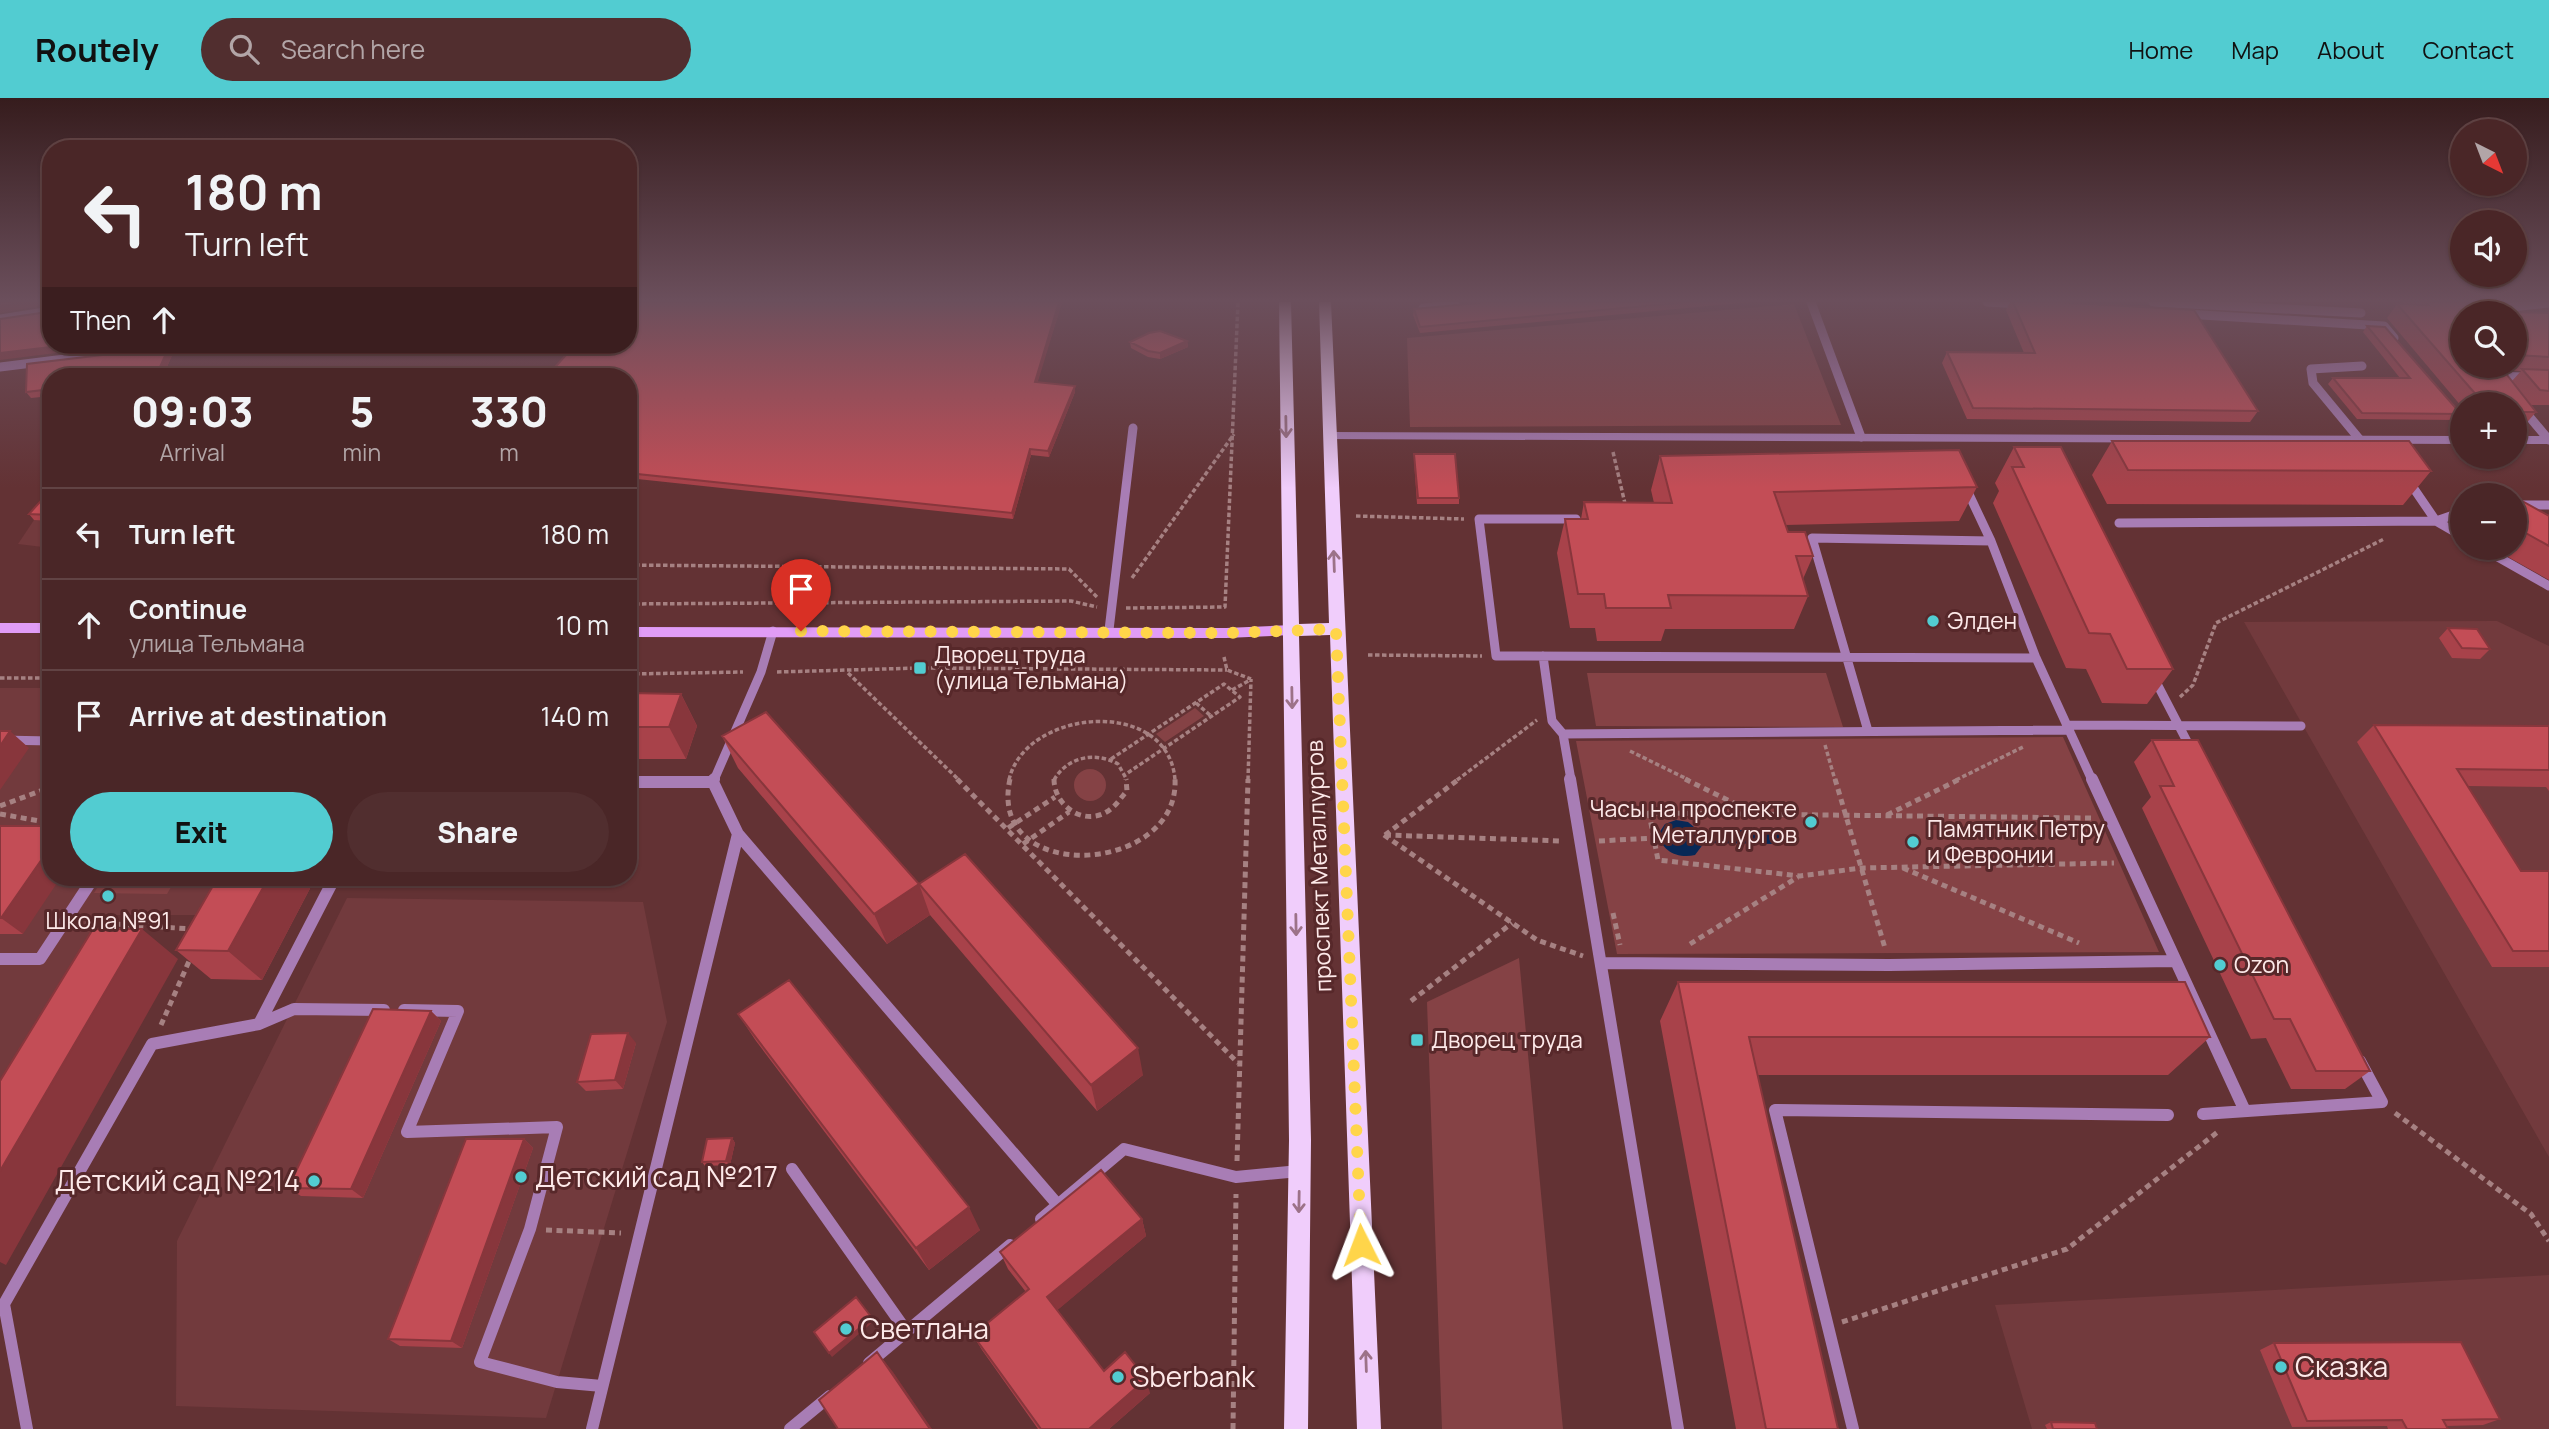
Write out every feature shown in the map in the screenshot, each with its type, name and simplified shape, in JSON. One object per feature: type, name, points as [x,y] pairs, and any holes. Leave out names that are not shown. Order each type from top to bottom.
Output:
[{"type":"main road","name":"проспект Металлургов","points":[[1285,364],[1299,1171],[1296,1429]]},
{"type":"main road","name":"проспект Металлургов","points":[[1327,364],[1369,1429]]},
{"type":"main road","points":[[0,628],[42,628]]},
{"type":"main road","points":[[637,632],[1110,630],[1226,633],[1336,629]]},
{"type":"street","points":[[1330,436],[1861,438],[1945,444],[2035,445],[2450,440]]},
{"type":"street","points":[[2527,440],[2549,440]]},
{"type":"lane","points":[[0,367],[23,364]]},
{"type":"lane","points":[[1834,364],[1861,438]]},
{"type":"lane","points":[[2361,441],[2314,383],[2311,369],[2362,366]]},
{"type":"lane","points":[[2503,387],[2494,376],[2549,378]]},
{"type":"lane","points":[[2527,414],[2549,440]]},
{"type":"lane","points":[[1110,630],[1110,609],[1133,428]]},
{"type":"lane","points":[[2383,441],[2391,452]]},
{"type":"lane","points":[[1959,473],[1992,541],[2036,658],[2245,1111]]},
{"type":"lane","points":[[2406,475],[2436,521],[2450,529]]},
{"type":"lane","points":[[2527,505],[2549,505]]},
{"type":"lane","points":[[2119,523],[2436,521],[2450,516]]},
{"type":"lane","points":[[1587,519],[1479,519],[1496,656],[2036,658]]},
{"type":"lane","points":[[1868,731],[1844,657],[1812,538],[1992,541]]},
{"type":"lane","points":[[2503,560],[2549,586]]},
{"type":"lane","points":[[773,631],[761,671],[713,782],[738,834],[1058,1205]]},
{"type":"lane","points":[[1543,656],[1552,721],[1563,734],[1579,841],[1603,963],[1678,1429]]},
{"type":"lane","points":[[2145,661],[2197,761]]},
{"type":"lane","points":[[1563,734],[2178,725],[2301,726]]},
{"type":"lane","points":[[0,740],[42,741]]},
{"type":"lane","points":[[637,782],[713,782]]},
{"type":"lane","points":[[592,1429],[738,834]]},
{"type":"lane","points":[[0,959],[40,959],[88,886]]},
{"type":"lane","points":[[259,1024],[330,886]]},
{"type":"lane","points":[[1603,963],[1889,965],[2174,961]]},
{"type":"lane","points":[[27,1429],[2,1304],[152,1044],[259,1024],[294,1009],[458,1011],[407,1132],[557,1127],[530,1229],[480,1362],[556,1382],[602,1386]]},
{"type":"lane","points":[[2203,1114],[2382,1102],[2355,1054]]},
{"type":"lane","points":[[1853,1429],[1775,1111],[2168,1115]]},
{"type":"lane","points":[[790,1429],[1125,1149],[1236,1177],[1299,1171]]},
{"type":"lane","points":[[792,1169],[907,1332]]},
{"type":"path","points":[[637,604],[1071,601],[1110,609],[1225,607],[1236,364]]},
{"type":"path","points":[[1110,609],[1234,434]]},
{"type":"path","points":[[1610,437],[1628,519]]},
{"type":"path","points":[[1356,516],[1479,519]]},
{"type":"path","points":[[2169,709],[2193,685],[2216,623],[2397,532],[2389,520]]},
{"type":"path","points":[[637,565],[1069,569],[1110,609]]},
{"type":"path","points":[[1368,655],[1496,656]]},
{"type":"path","points":[[1224,657],[1227,670]]},
{"type":"path","points":[[637,674],[848,672],[920,668],[1227,670],[1251,679]]},
{"type":"path","points":[[848,672],[1008,828],[1238,1063]]},
{"type":"path","points":[[0,678],[42,678]]},
{"type":"path","points":[[1232,690],[1251,679]]},
{"type":"path","points":[[1233,1429],[1238,1063],[1251,679]]},
{"type":"path","points":[[1111,759],[1224,684],[1240,697],[1126,774]]},
{"type":"path","points":[[1196,703],[1211,716]]},
{"type":"path","points":[[1097,720],[1130,725],[1148,734],[1163,748],[1173,764],[1175,792],[1163,820],[1137,842],[1102,855],[1083,856],[1048,850],[1029,839],[1014,824],[1006,807],[1006,778],[1012,765],[1033,741],[1063,725],[1097,720]]},
{"type":"path","points":[[1384,835],[1534,720],[1552,721]]},
{"type":"path","points":[[1837,741],[1823,741],[1885,949]]},
{"type":"path","points":[[1885,816],[2033,742],[2019,742]]},
{"type":"path","points":[[1622,747],[1758,815]]},
{"type":"path","points":[[1089,756],[1111,759],[1126,774],[1127,791],[1114,808],[1092,816],[1069,812],[1055,797],[1054,779],[1068,763],[1089,756]]},
{"type":"path","points":[[0,806],[42,790]]},
{"type":"path","points":[[1008,828],[1055,797]]},
{"type":"path","points":[[2090,807],[2095,818],[1649,813],[1658,860],[1800,876],[1861,868],[2115,862]]},
{"type":"path","points":[[1023,844],[1069,812]]},
{"type":"path","points":[[0,814],[42,821]]},
{"type":"path","points":[[1596,829],[1601,855]]},
{"type":"path","points":[[1384,835],[1598,842],[1654,838]]},
{"type":"path","points":[[1384,835],[1537,940],[1603,963]]},
{"type":"path","points":[[2110,851],[2121,875]]},
{"type":"path","points":[[1902,867],[2092,949]]},
{"type":"path","points":[[1688,945],[1800,876]]},
{"type":"path","points":[[1613,909],[1621,950]]},
{"type":"path","points":[[64,922],[204,930]]},
{"type":"path","points":[[1411,1001],[1512,923]]},
{"type":"path","points":[[1871,949],[1899,949]]},
{"type":"path","points":[[152,1044],[192,955]]},
{"type":"path","points":[[2382,1102],[2531,1214],[2549,1241]]},
{"type":"path","points":[[1829,1327],[2067,1249],[2245,1111]]},
{"type":"path","points":[[530,1229],[639,1233]]},
{"type":"shaded area","points":[[1408,364],[1817,364],[1841,425],[1410,427]]},
{"type":"shaded area","points":[[42,509],[42,547],[18,544]]},
{"type":"shaded area","points":[[2497,621],[2549,646],[2549,1157],[2244,622]]},
{"type":"shaded area","points":[[1587,673],[1826,673],[1843,727],[1596,726]]},
{"type":"shaded area","name":"Школа №91","points":[[0,688],[42,688],[42,886],[222,886],[205,915],[110,915],[0,1095]]},
{"type":"shaded area","points":[[1195,708],[1204,716],[1165,742],[1156,734]]},
{"type":"shaded area","points":[[2063,737],[2159,952],[1617,954],[1576,741]]},
{"type":"shaded area","points":[[1090,769],[1101,774],[1106,785],[1101,796],[1090,801],[1079,796],[1074,785],[1079,774]]},
{"type":"shaded area","points":[[98,886],[172,886],[167,894],[94,893]]},
{"type":"shaded area","points":[[347,898],[643,902],[667,1022],[546,1418],[176,1406],[177,1241]]},
{"type":"shaded area","points":[[1519,958],[1563,1429],[1442,1429],[1427,1002]]},
{"type":"shaded area","name":"Сказка","points":[[2549,1275],[2549,1429],[2032,1429],[1995,1305]]},
{"type":"water","points":[[1676,820],[1688,822],[1700,832],[1779,828],[1783,844],[1704,843],[1695,855],[1676,855],[1666,849],[1659,833],[1665,824]]},
{"type":"building","points":[[27,364],[161,364],[160,368],[42,368],[42,390],[26,392]]},
{"type":"building","points":[[558,364],[1040,364],[1035,382],[1075,386],[1048,451],[1030,449],[1012,513],[637,474],[637,368],[554,368]]},
{"type":"building","points":[[1953,364],[2228,364],[2258,411],[1973,408]]},
{"type":"building","points":[[2399,364],[2417,364],[2450,401],[2450,414],[2362,413],[2333,378],[2410,378]]},
{"type":"building","points":[[2527,369],[2549,370],[2549,391],[2540,390],[2527,375]]},
{"type":"building","points":[[2462,378],[2509,378],[2520,392],[2474,392]]},
{"type":"building","points":[[2527,400],[2536,412],[2527,412]]},
{"type":"building","points":[[2112,441],[2409,441],[2431,471],[2128,470]]},
{"type":"building","points":[[2014,447],[2061,447],[2173,669],[2127,669],[2110,634],[2089,633],[2012,467],[2024,467]]},
{"type":"building","points":[[1959,450],[1977,487],[1774,492],[1788,532],[1805,532],[1813,556],[1796,556],[1808,596],[1668,595],[1671,608],[1606,608],[1604,594],[1578,594],[1565,519],[1588,519],[1584,502],[1672,503],[1660,456]]},
{"type":"building","points":[[1414,454],[1455,454],[1459,498],[1418,498]]},
{"type":"building","points":[[42,500],[42,515],[29,514]]},
{"type":"building","points":[[2527,504],[2549,516],[2549,546],[2527,534]]},
{"type":"building","points":[[2448,628],[2477,629],[2490,649],[2462,648]]},
{"type":"building","points":[[637,693],[681,694],[669,727],[637,727]]},
{"type":"building","points":[[766,712],[919,884],[874,914],[722,736]]},
{"type":"building","points":[[2374,725],[2549,726],[2549,770],[2457,769],[2521,871],[2549,871],[2549,951],[2513,951]]},
{"type":"building","points":[[0,731],[10,731],[0,746]]},
{"type":"building","points":[[2152,740],[2198,740],[2370,1071],[2316,1071],[2290,1019],[2274,1019],[2160,786],[2174,786]]},
{"type":"building","points":[[0,826],[42,826],[42,859],[0,918]]},
{"type":"building","points":[[965,854],[1138,1048],[1091,1085],[919,884]]},
{"type":"building","points":[[213,886],[264,886],[228,951],[176,950]]},
{"type":"building","points":[[93,929],[142,929],[0,1171],[0,1081]]},
{"type":"building","points":[[789,980],[969,1207],[916,1248],[738,1014]]},
{"type":"building","points":[[1678,982],[2185,982],[2210,1037],[1749,1037],[1838,1429],[1766,1429]]},
{"type":"building","points":[[373,1009],[431,1011],[351,1189],[288,1188]]},
{"type":"building","points":[[628,1033],[615,1080],[577,1082],[591,1034]]},
{"type":"building","points":[[732,1138],[726,1161],[702,1162],[707,1139]]},
{"type":"building","points":[[466,1139],[524,1139],[451,1341],[388,1339]]},
{"type":"building","points":[[1101,1170],[1142,1219],[1047,1297],[1104,1371],[1125,1352],[1146,1379],[1089,1429],[1041,1429],[973,1335],[1029,1289],[1000,1252]]},
{"type":"building","name":"Светлана","points":[[856,1297],[872,1318],[829,1353],[814,1332]]},
{"type":"building","points":[[2461,1342],[2500,1419],[2443,1420],[2448,1429],[2407,1429],[2402,1420],[2307,1421],[2274,1343]]},
{"type":"building","points":[[877,1352],[930,1429],[838,1429],[819,1400]]},
{"type":"building","points":[[2051,1422],[2095,1423],[2097,1429],[2053,1429]]},
{"type":"place","name":"Элден","points":[[1933,621]]},
{"type":"place","name":"Дворец труда (улица Тельмана)","points":[[920,668]]},
{"type":"place","name":"Часы на проспекте Металлургов","points":[[1811,822]]},
{"type":"place","name":"Памятник Петру и Февронии","points":[[1913,842]]},
{"type":"place","name":"Школа №91","points":[[108,896]]},
{"type":"place","name":"Ozon","points":[[2220,965]]},
{"type":"place","name":"Дворец труда","points":[[1417,1040]]},
{"type":"place","name":"Детский сад №217","points":[[521,1177]]},
{"type":"place","name":"Детский сад №214","points":[[314,1181]]},
{"type":"place","name":"Светлана","points":[[846,1329]]},
{"type":"place","name":"Сказка","points":[[2281,1367]]},
{"type":"place","name":"Sberbank","points":[[1118,1377]]},
{"type":"route","points":[[801,631],[1110,630],[1226,633],[1336,629],[1361,1245]]}]
